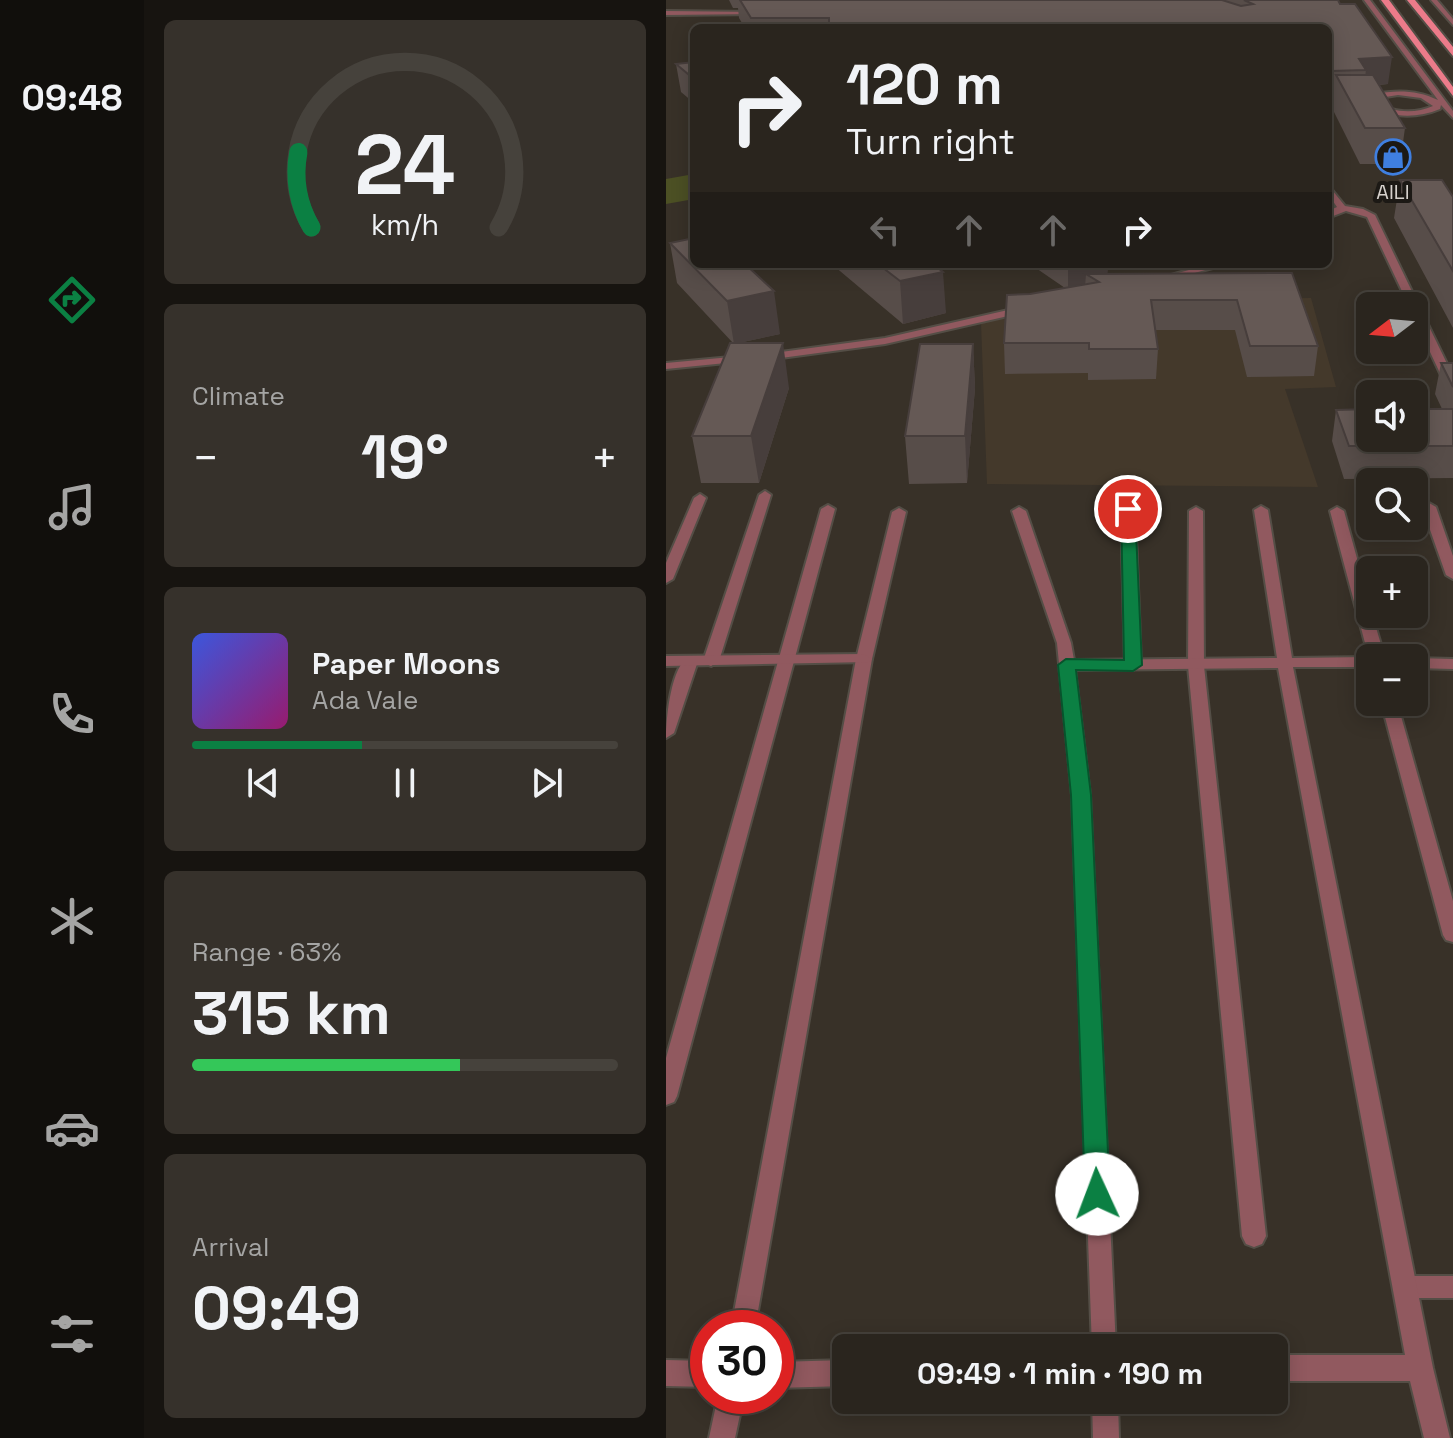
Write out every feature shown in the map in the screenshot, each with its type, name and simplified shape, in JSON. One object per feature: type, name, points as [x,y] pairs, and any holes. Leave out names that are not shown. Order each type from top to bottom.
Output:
[{"type":"main road","points":[[1385,0],[1453,93]]},
{"type":"main road","points":[[1411,0],[1453,53]]},
{"type":"street","points":[[745,14],[751,0]]},
{"type":"street","points":[[1367,0],[1453,116]]},
{"type":"street","points":[[1434,0],[1453,22]]},
{"type":"street","points":[[666,13],[771,14]]},
{"type":"street","points":[[1371,103],[1377,96],[1398,93],[1445,103]]},
{"type":"street","points":[[1358,103],[1371,103],[1384,110],[1409,113],[1431,110],[1445,103]]},
{"type":"street","points":[[1332,194],[1343,209]]},
{"type":"street","points":[[1332,211],[1359,209],[1371,215],[1407,292]]},
{"type":"street","points":[[1149,282],[1206,268]]},
{"type":"street","points":[[666,366],[885,341],[1041,306]]},
{"type":"street","points":[[1428,335],[1453,388]]},
{"type":"street","points":[[711,661],[765,495]]},
{"type":"street","points":[[666,579],[700,498]]},
{"type":"street","points":[[1429,507],[1453,575]]},
{"type":"street","points":[[666,1096],[828,509]]},
{"type":"street","points":[[1128,509],[1133,665]]},
{"type":"street","points":[[1261,510],[1285,664],[1420,1368],[1437,1438]]},
{"type":"street","points":[[1019,511],[1064,643],[1081,795],[1103,1334]]},
{"type":"street","points":[[1196,511],[1196,666],[1254,1236]]},
{"type":"street","points":[[1337,511],[1373,644]]},
{"type":"street","points":[[746,1310],[864,659],[899,512]]},
{"type":"street","points":[[666,661],[864,659]]},
{"type":"street","points":[[666,733],[690,661]]},
{"type":"street","points":[[1066,665],[1356,662]]},
{"type":"street","points":[[1428,663],[1453,664]]},
{"type":"street","points":[[1393,716],[1453,935]]},
{"type":"street","points":[[1405,1287],[1453,1287]]},
{"type":"street","points":[[1288,1368],[1420,1368]]},
{"type":"street","points":[[666,1373],[690,1374]]},
{"type":"street","points":[[794,1374],[832,1373]]},
{"type":"street","points":[[722,1438],[727,1414]]},
{"type":"street","points":[[1105,1414],[1106,1438]]},
{"type":"shaded area","points":[[1311,298],[1336,387],[1285,389],[1318,487],[987,484],[981,323],[1104,300]]},
{"type":"green space","points":[[690,175],[690,200],[666,204],[666,179]]},
{"type":"building","points":[[740,0],[1222,0],[1241,6],[1253,4],[1244,0],[1338,0],[1340,4],[1355,4],[1392,57],[1359,59],[1366,70],[1332,71],[1332,24],[829,24],[829,18],[751,18]]},
{"type":"building","points":[[690,62],[690,76],[676,64]]},
{"type":"building","points":[[1336,75],[1373,75],[1405,128],[1365,128]]},
{"type":"building","points":[[1400,180],[1442,180],[1453,197],[1453,271]]},
{"type":"building","points":[[690,239],[690,263],[670,243]]},
{"type":"building","points":[[695,268],[749,268],[774,291],[727,301]]},
{"type":"building","points":[[883,268],[938,268],[943,272],[900,281]]},
{"type":"building","points":[[1292,273],[1318,346],[1250,346],[1237,300],[1151,300],[1158,349],[1089,349],[1089,343],[1004,343],[1007,295],[1099,282],[1086,274]]},
{"type":"building","points":[[730,343],[783,343],[751,436],[692,436]]},
{"type":"building","points":[[920,344],[973,344],[965,436],[905,436]]},
{"type":"building","points":[[1441,363],[1453,363],[1453,387]]},
{"type":"building","points":[[1356,409],[1356,446],[1349,446],[1336,410]]},
{"type":"building","points":[[1428,409],[1453,409],[1453,446],[1428,446]]},
{"type":"place","name":"AILI","points":[[1393,157]]},
{"type":"route","points":[[1097,1194],[1081,795],[1066,665],[1133,665],[1128,509]]}]
